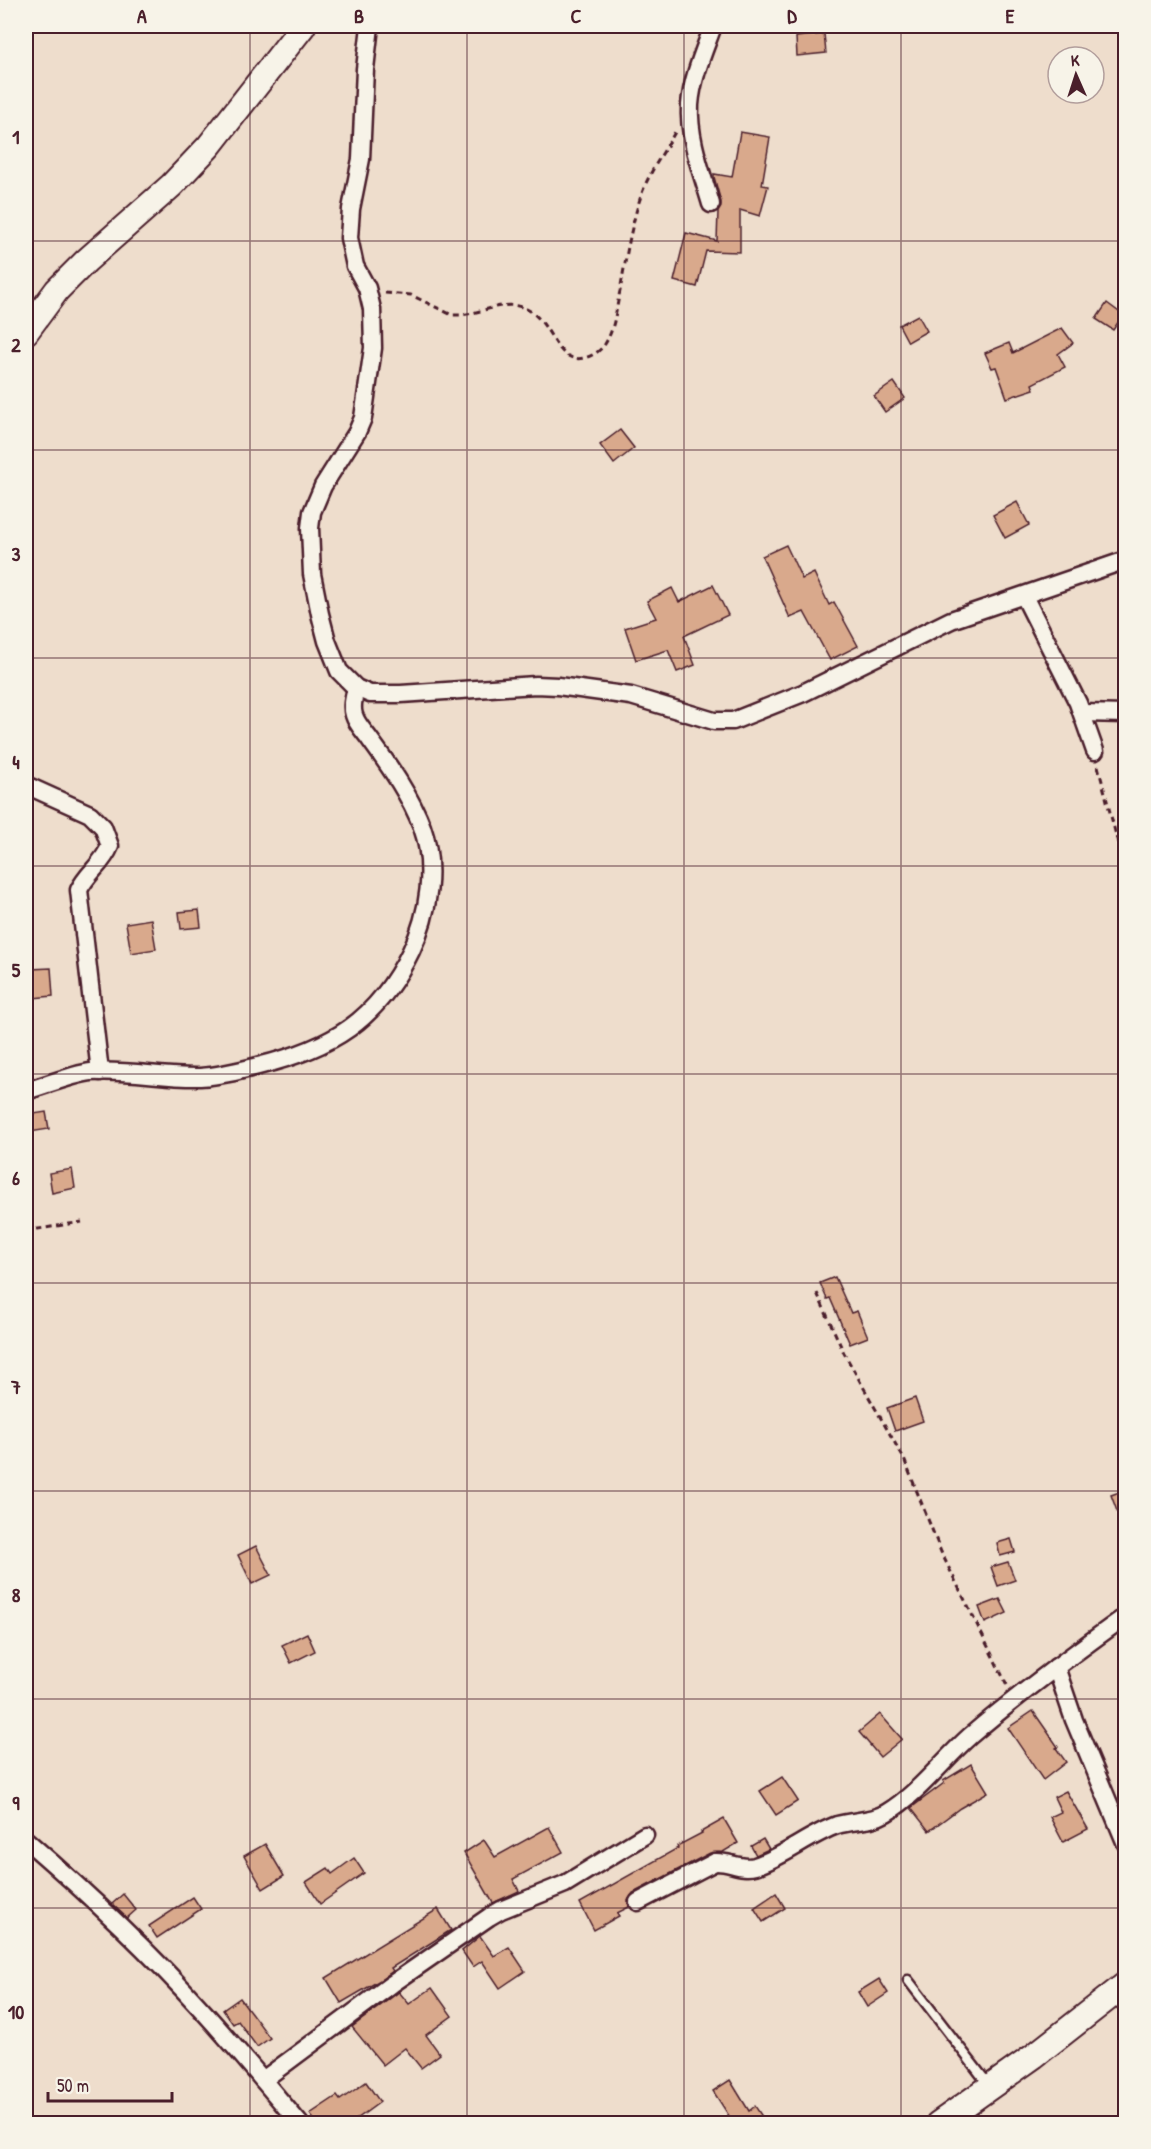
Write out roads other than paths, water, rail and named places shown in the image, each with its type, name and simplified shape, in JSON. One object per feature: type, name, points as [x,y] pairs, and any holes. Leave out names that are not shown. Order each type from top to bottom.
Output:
[{"type":"street","points":[[26,331],[57,290],[94,253],[171,185],[209,146],[303,26]]},
{"type":"street","points":[[370,26],[365,69],[361,159],[351,209],[349,238],[355,266],[368,292],[374,321],[373,348],[363,418],[350,447],[316,499],[310,528],[314,590],[327,641],[339,671],[356,688],[370,694],[401,694],[536,685],[558,686],[631,696],[725,723],[803,693],[951,620],[1125,560]]},
{"type":"street","points":[[711,204],[694,143],[690,108],[701,58],[713,26]]},
{"type":"street","points":[[1024,596],[1082,713],[1095,751]]},
{"type":"street","points":[[26,1091],[87,1072],[202,1077],[237,1071],[303,1053],[343,1034],[366,1016],[384,996],[401,972],[416,941],[424,911],[430,869],[422,826],[405,795],[358,724],[353,712],[352,703],[356,688]]},
{"type":"street","points":[[1082,713],[1125,714]]},
{"type":"street","points":[[26,785],[90,814],[103,827],[110,846],[105,858],[82,883],[78,900],[100,1072]]},
{"type":"street","points":[[638,1902],[715,1862],[736,1866],[755,1866],[837,1826],[872,1819],[884,1814],[906,1799],[952,1753],[1014,1700],[1125,1616]]},
{"type":"street","points":[[1056,1667],[1074,1720],[1125,1844]]},
{"type":"street","points":[[262,2080],[392,1984],[489,1917],[565,1884],[645,1835]]},
{"type":"street","points":[[28,1844],[113,1920],[200,2007],[300,2124]]},
{"type":"street","points":[[940,2123],[1125,1984]]},
{"type":"lane","points":[[908,1980],[990,2087]]}]
